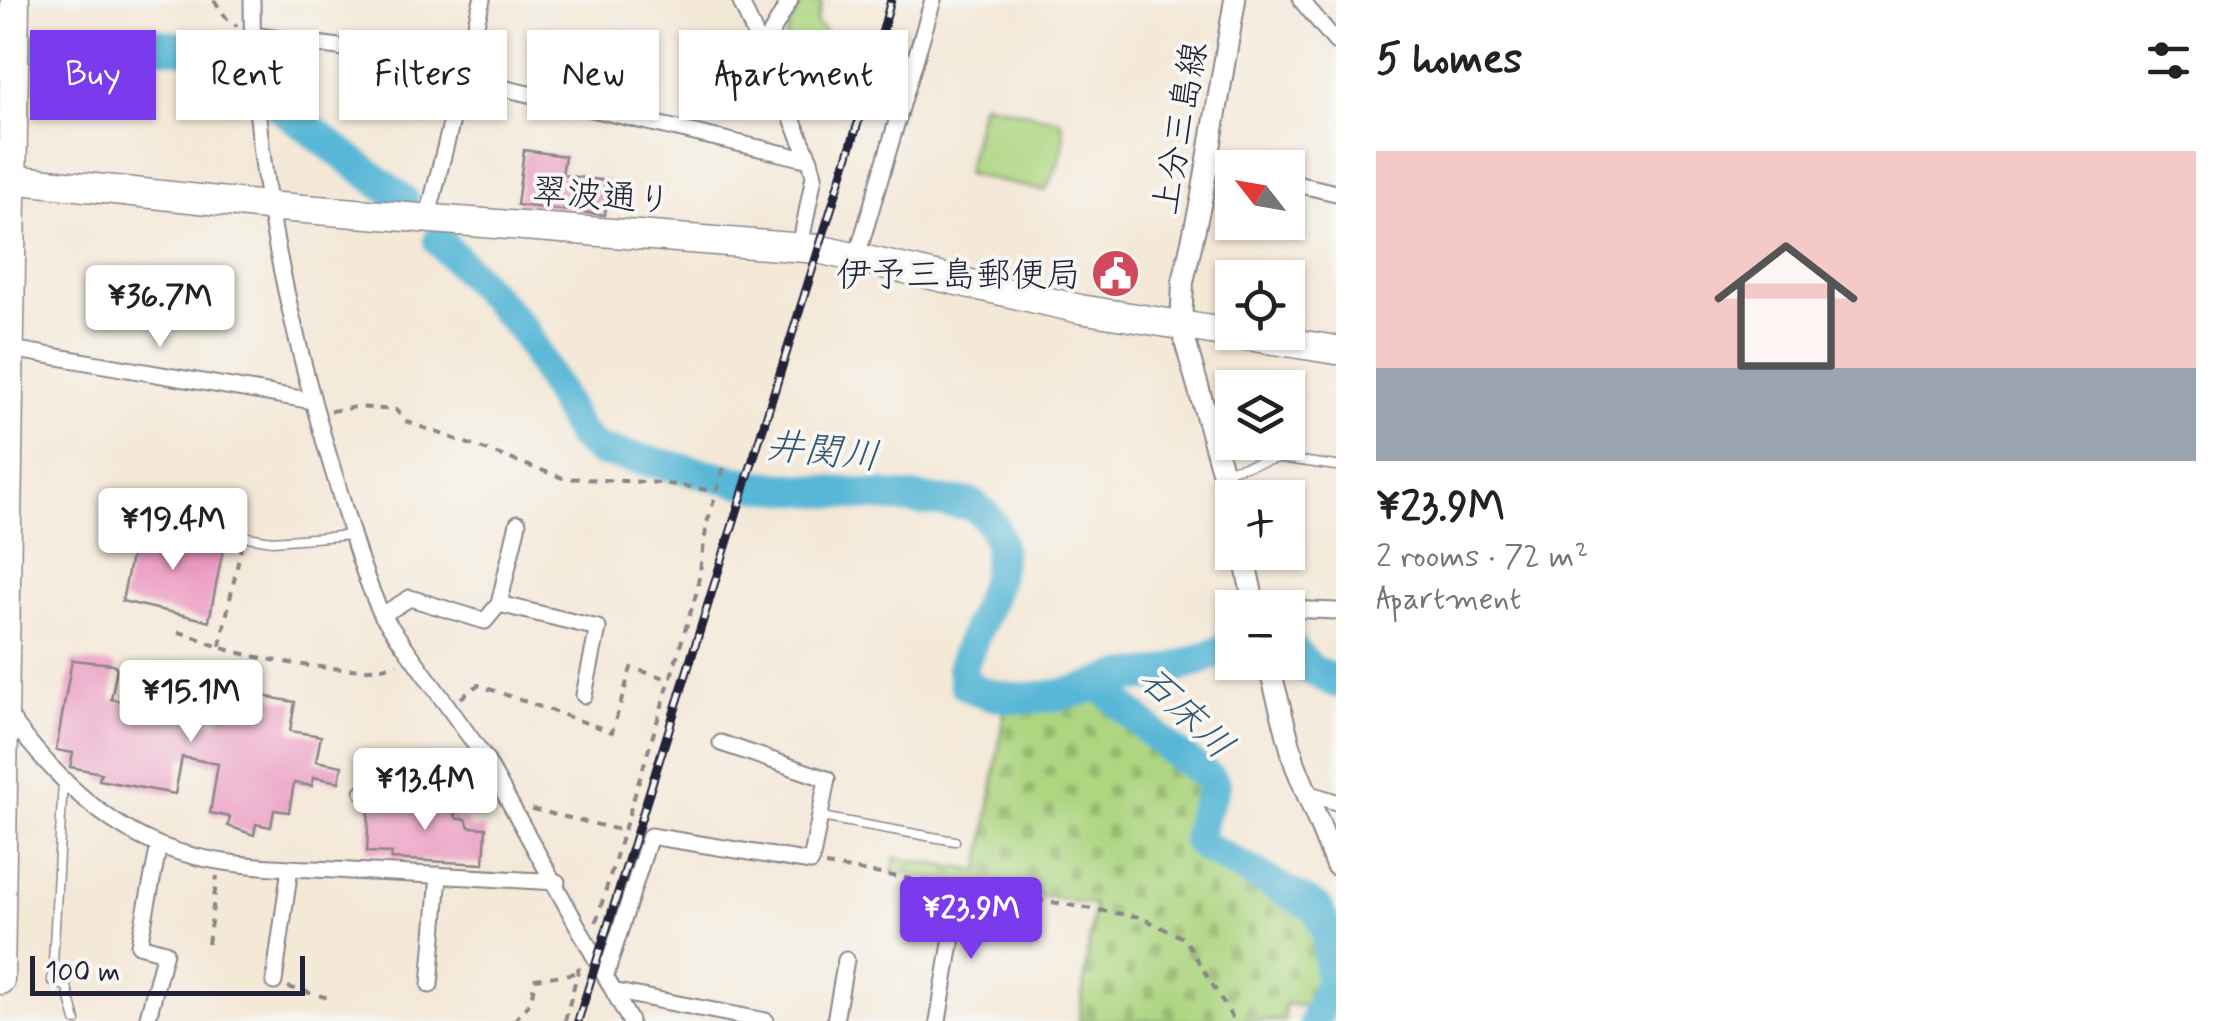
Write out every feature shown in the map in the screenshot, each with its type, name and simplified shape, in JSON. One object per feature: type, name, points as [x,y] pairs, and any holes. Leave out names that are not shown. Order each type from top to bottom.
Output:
[{"type":"highway","points":[[0,980],[6,711],[5,179],[13,61],[7,30],[15,0]]},
{"type":"highway","name":"翠波通り","points":[[5,179],[426,220],[800,247],[857,256],[1044,302],[1336,350]]},
{"type":"main road","name":"上分三島線","points":[[1181,327],[1183,282],[1208,164],[1235,0]]},
{"type":"main road","points":[[1181,327],[1227,480]]},
{"type":"main road","points":[[1273,680],[1308,793],[1336,865]]},
{"type":"street","points":[[252,0],[252,30]]},
{"type":"street","points":[[474,30],[482,0]]},
{"type":"street","points":[[740,0],[753,30]]},
{"type":"street","points":[[773,30],[790,0]]},
{"type":"street","points":[[857,256],[932,0]]},
{"type":"street","points":[[1302,0],[1336,42]]},
{"type":"street","points":[[507,89],[810,160]]},
{"type":"street","points":[[258,120],[266,206],[315,408],[353,536],[382,616],[485,758],[557,882],[630,1021]]},
{"type":"street","points":[[426,220],[450,120]]},
{"type":"street","points":[[793,120],[814,176],[800,247]]},
{"type":"street","points":[[1208,164],[1215,166]]},
{"type":"street","points":[[1305,186],[1336,193]]},
{"type":"street","points":[[6,348],[315,408]]},
{"type":"street","points":[[382,616],[410,598],[486,621],[499,604],[518,523]]},
{"type":"street","points":[[499,604],[598,628],[584,695]]},
{"type":"street","points":[[1305,610],[1336,611]]},
{"type":"street","points":[[6,711],[36,754],[63,780],[159,845],[220,861],[290,868],[557,882]]},
{"type":"street","points":[[606,974],[650,836],[811,862],[828,779],[720,743]]},
{"type":"street","points":[[363,792],[415,796],[485,758]]},
{"type":"street","points":[[1308,793],[1336,802]]},
{"type":"street","points":[[147,1021],[165,952],[139,944],[159,845]]},
{"type":"street","points":[[274,982],[290,868]]},
{"type":"street","points":[[430,985],[440,875]]},
{"type":"street","points":[[938,1021],[959,890]]},
{"type":"street","points":[[835,1021],[846,960]]},
{"type":"street","points":[[617,992],[766,1021]]},
{"type":"lane","points":[[1225,471],[1279,458],[1336,466]]},
{"type":"lane","points":[[181,526],[272,541],[353,536]]},
{"type":"lane","points":[[63,780],[52,980],[67,987],[76,1021]]},
{"type":"lane","points":[[821,817],[955,841]]},
{"type":"path","points":[[214,0],[227,19],[245,30]]},
{"type":"path","points":[[315,408],[396,410],[404,421],[563,478],[663,483],[715,492]]},
{"type":"path","points":[[565,1021],[576,973],[697,591],[715,492],[724,467]]},
{"type":"path","points":[[220,646],[243,537]]},
{"type":"path","points":[[178,632],[220,646],[353,668],[394,666],[411,654]]},
{"type":"path","points":[[513,804],[624,831]]},
{"type":"path","points":[[208,944],[220,861]]},
{"type":"path","points":[[811,862],[959,890],[1140,917],[1193,947],[1234,1021]]},
{"type":"path","points":[[514,1021],[530,1001],[536,980],[576,973]]},
{"type":"path","points":[[274,982],[332,1000]]},
{"type":"green space","points":[[803,0],[822,3],[816,23],[824,30],[789,30]]},
{"type":"green space","points":[[982,103],[1060,120],[1063,147],[1045,191],[966,174]]},
{"type":"green space","points":[[1101,697],[1147,738],[1202,776],[1206,785],[1192,838],[1198,854],[1311,914],[1320,937],[1323,961],[1311,1007],[1285,1004],[1284,1021],[1079,1021],[1094,905],[892,872],[895,858],[980,871],[1005,707]]},
{"type":"building","points":[[524,150],[565,156],[562,175],[609,181],[605,215],[517,205]]},
{"type":"building","points":[[137,527],[224,544],[209,621],[122,601]]},
{"type":"building","points":[[72,660],[113,664],[117,668],[111,699],[143,705],[149,676],[163,679],[157,708],[183,712],[182,717],[218,723],[224,689],[295,702],[290,731],[321,736],[316,761],[342,766],[339,782],[313,777],[312,786],[294,783],[289,812],[274,810],[271,827],[256,824],[254,835],[228,826],[230,817],[210,813],[218,764],[182,757],[175,794],[99,780],[101,773],[70,767],[73,753],[56,750]]},
{"type":"building","points":[[445,793],[457,819],[466,819],[469,827],[486,828],[484,864],[391,859],[392,853],[367,852],[369,804],[415,807]]},
{"type":"waterway","name":"井関川","points":[[0,44],[55,52],[157,44],[188,49],[231,69],[403,200]]},
{"type":"waterway","name":"井関川","points":[[439,241],[524,331],[580,435],[598,450],[760,486],[971,504],[989,520],[998,538],[999,559],[995,581],[962,669],[965,684],[1000,696],[1060,695],[1119,677],[1160,673],[1215,653]]},
{"type":"waterway","points":[[1305,663],[1336,682]]},
{"type":"waterway","name":"石床川","points":[[1102,687],[1215,785],[1202,816],[1198,840],[1203,846],[1318,909],[1327,934],[1330,981],[1315,1021]]},
{"type":"railway","points":[[578,1021],[858,123],[891,0]]},
{"type":"place","name":"伊予三島郵便局","points":[[1116,274]]}]
